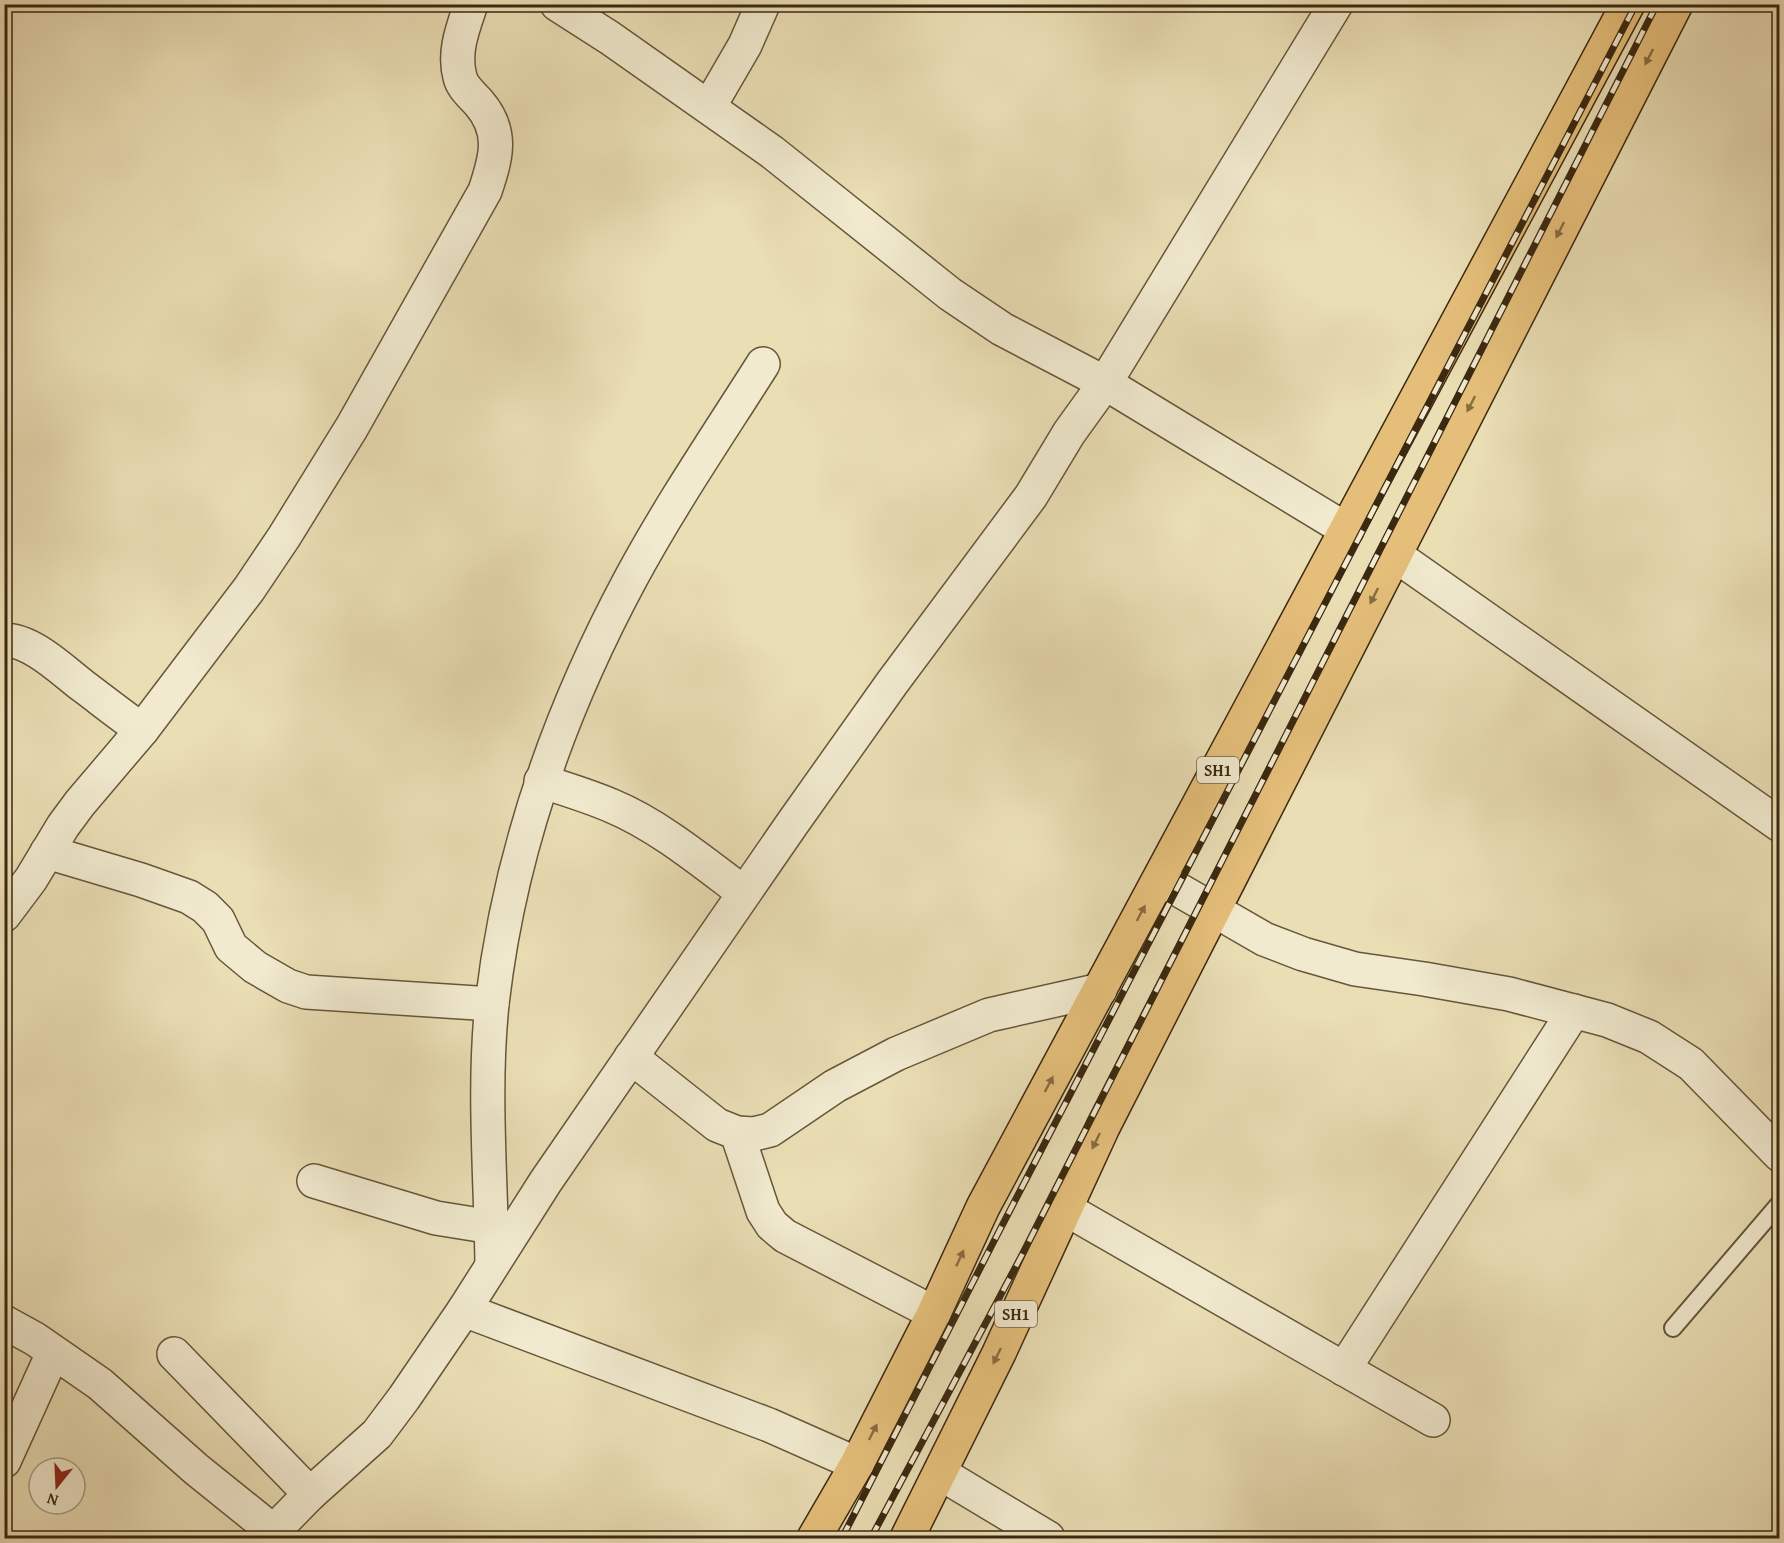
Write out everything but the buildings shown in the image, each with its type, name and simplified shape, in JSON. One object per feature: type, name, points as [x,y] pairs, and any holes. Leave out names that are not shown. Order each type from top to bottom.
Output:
[{"type":"main road","name":"SH1","points":[[814,1539],[857,1464],[934,1313],[983,1207],[1628,4]]},
{"type":"main road","name":"SH1","points":[[907,1539],[1003,1343],[1103,1127],[1676,4]]},
{"type":"street","points":[[4,915],[31,879],[80,802],[142,730],[249,589],[352,427],[485,191],[494,165],[497,138],[487,113],[460,80],[456,55],[471,4]]},
{"type":"street","points":[[557,4],[610,38],[772,152],[950,294],[1002,329],[1105,383],[1347,530]]},
{"type":"street","points":[[710,107],[745,45],[763,4]]},
{"type":"street","points":[[4,1322],[35,1339],[100,1384],[270,1535],[310,1494],[377,1434],[464,1310],[546,1181],[744,893],[892,683],[1031,496],[1069,433],[1105,383],[1336,4]]},
{"type":"street","points":[[492,1265],[488,1083],[492,1004],[508,904],[541,781],[584,675],[631,579],[673,505],[763,364]]},
{"type":"street","points":[[1395,555],[1779,825]]},
{"type":"street","points":[[4,640],[28,646],[53,662],[142,730]]},
{"type":"street","points":[[541,781],[613,806],[694,855],[744,893]]},
{"type":"street","points":[[47,852],[189,897],[205,907],[218,920],[231,947],[255,967],[288,986],[306,992],[492,1004]]},
{"type":"street","points":[[1160,879],[1263,939],[1303,954],[1355,969],[1509,994],[1607,1020],[1649,1037],[1691,1064],[1779,1155]]},
{"type":"street","points":[[631,1057],[717,1125],[737,1133],[754,1134],[770,1130],[835,1086],[896,1054],[989,1014],[1100,990]]},
{"type":"street","points":[[1344,1369],[1574,1011]]},
{"type":"street","points":[[737,1133],[763,1211],[772,1225],[785,1236],[934,1313]]},
{"type":"street","points":[[314,1181],[436,1218],[492,1227]]},
{"type":"street","points":[[1064,1208],[1433,1420]]},
{"type":"street","points":[[464,1310],[769,1425],[857,1464]]},
{"type":"street","points":[[4,1461],[53,1353]]},
{"type":"street","points":[[174,1354],[310,1494]]},
{"type":"street","points":[[940,1473],[1048,1539]]},
{"type":"lane","points":[[1673,1328],[1779,1203]]},
{"type":"railway","points":[[842,1538],[1636,4]]},
{"type":"railway","points":[[871,1538],[1022,1255],[1657,4]]}]
